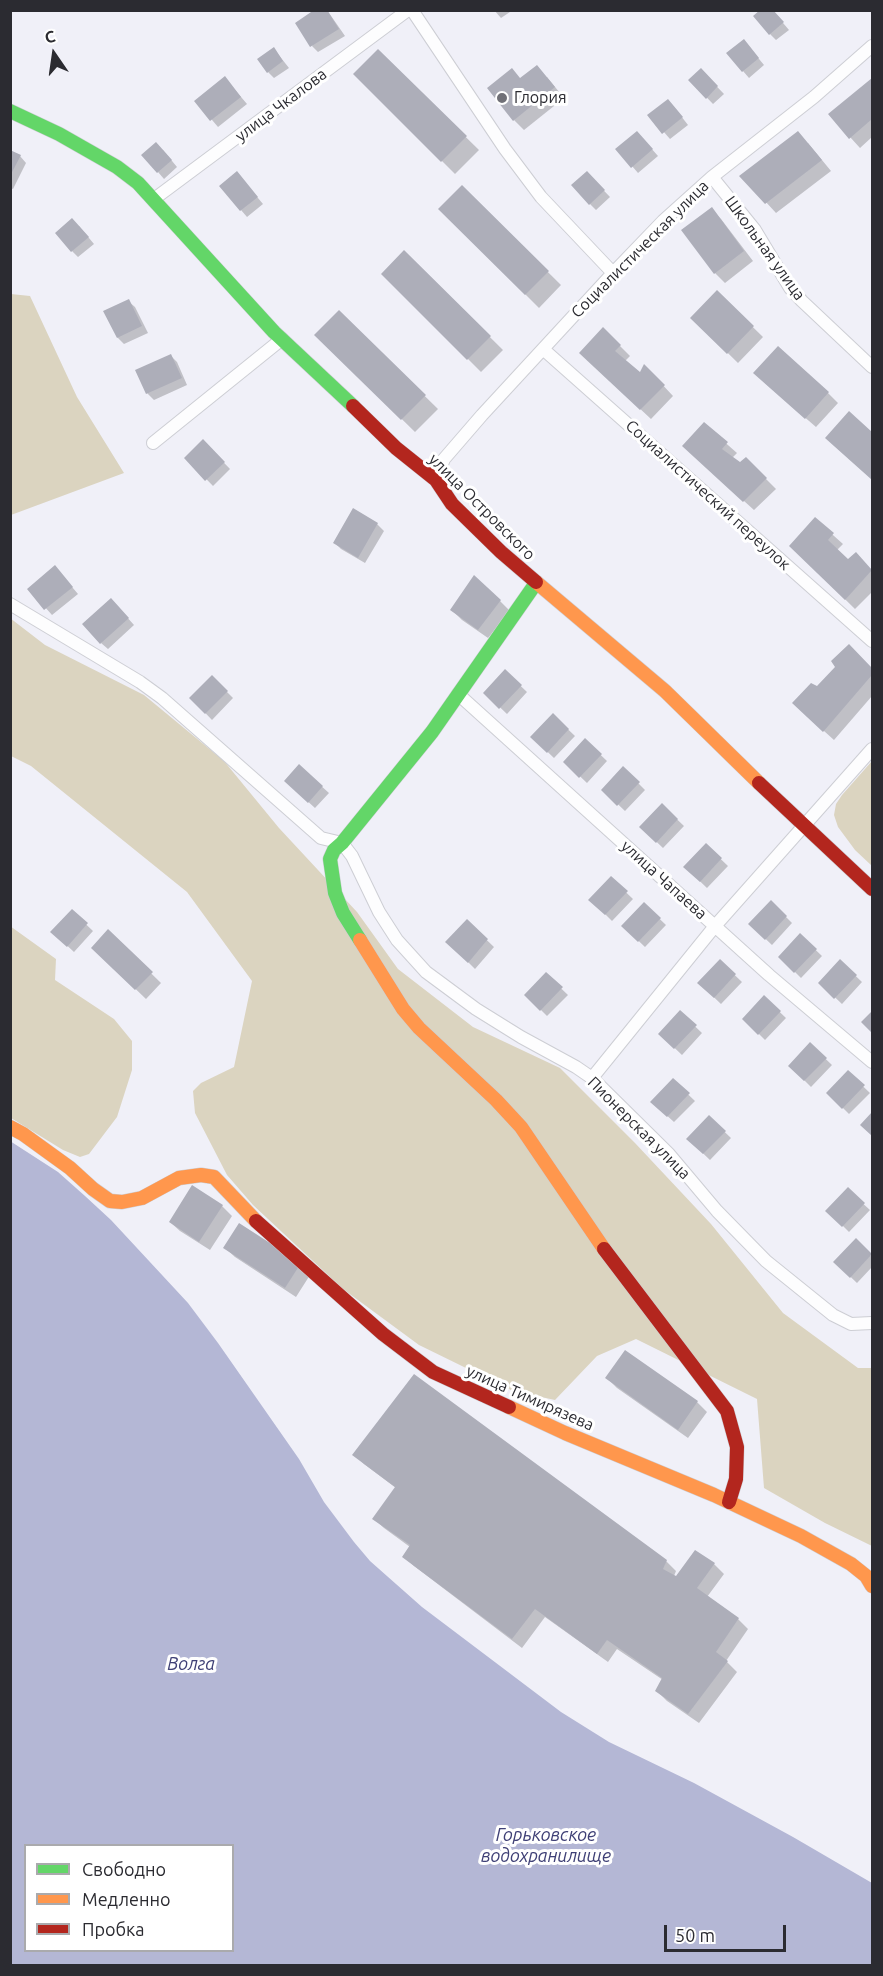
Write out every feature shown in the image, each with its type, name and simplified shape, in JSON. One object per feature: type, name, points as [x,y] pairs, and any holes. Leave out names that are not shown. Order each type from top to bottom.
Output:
[{"type":"street","name":"улица Чкалова","points":[[154,199],[410,10]]},
{"type":"street","points":[[410,10],[517,165],[542,197],[613,273]]},
{"type":"street","name":"Социалистическая улица","points":[[436,480],[444,459],[482,415],[663,221],[712,177],[814,97],[873,46]]},
{"type":"street","name":"улица Островского","points":[[10,111],[59,134],[117,167],[138,183],[282,339],[396,448],[436,480],[452,504],[501,552],[665,691],[803,826],[873,889]]},
{"type":"street","name":"Школьная улица","points":[[712,177],[755,230],[790,288],[802,302],[873,367]]},
{"type":"street","points":[[153,443],[282,339]]},
{"type":"street","name":"Социалистический переулок","points":[[543,348],[873,641]]},
{"type":"street","points":[[536,583],[432,732],[334,850],[330,859],[331,875],[343,913],[403,1009],[419,1028],[496,1100],[521,1127],[596,1238],[671,1340],[727,1410],[737,1447],[736,1479],[729,1502]]},
{"type":"street","points":[[10,604],[140,682],[162,698],[321,838],[342,843]]},
{"type":"street","name":"улица Чапаева","points":[[458,693],[768,975],[873,1062]]},
{"type":"street","points":[[592,1078],[715,926],[873,749]]},
{"type":"street","name":"Пионерская улица","points":[[342,843],[352,856],[379,912],[397,940],[426,972],[476,1009],[521,1037],[576,1066],[592,1078],[669,1154],[717,1211],[766,1261],[833,1315],[851,1324],[873,1323]]},
{"type":"street","name":"улица Тимирязева","points":[[10,1127],[70,1168],[110,1201],[122,1202],[142,1198],[179,1178],[201,1175],[213,1177],[247,1213],[383,1334],[433,1372],[565,1433],[729,1502],[801,1536],[851,1564],[866,1576],[873,1586]]},
{"type":"shaded area","points":[[11,294],[30,296],[77,397],[124,473],[11,515]]},
{"type":"shaded area","points":[[10,618],[45,645],[144,695],[224,761],[279,828],[357,912],[398,969],[473,1027],[560,1068],[711,1224],[783,1313],[858,1368],[872,1368],[872,1546],[825,1523],[764,1488],[757,1399],[636,1339],[597,1356],[555,1400],[513,1391],[419,1345],[343,1289],[253,1205],[227,1175],[195,1113],[193,1091],[201,1083],[234,1067],[252,981],[187,892],[31,766],[11,756]]},
{"type":"shaded area","points":[[872,761],[872,866],[855,850],[838,827],[834,815],[836,804],[842,795]]},
{"type":"shaded area","points":[[10,926],[56,959],[55,980],[114,1019],[132,1041],[132,1070],[117,1117],[89,1154],[80,1157],[63,1150],[11,1118]]},
{"type":"water","name":"Волга","points":[[10,1141],[58,1172],[85,1196],[111,1220],[188,1303],[299,1459],[324,1502],[354,1542],[370,1561],[422,1607],[561,1712],[609,1742],[694,1783],[872,1883],[872,1965],[11,1965]]},
{"type":"building","points":[[314,10],[327,10],[339,29],[310,47],[295,23]]},
{"type":"building","points":[[760,10],[773,10],[784,22],[769,35],[753,16]]},
{"type":"building","points":[[744,39],[759,58],[742,72],[726,53]]},
{"type":"building","points":[[274,47],[283,61],[267,73],[257,59]]},
{"type":"building","points":[[378,49],[467,136],[441,162],[353,74]]},
{"type":"building","points":[[537,65],[555,87],[513,121],[487,88],[512,68],[520,78]]},
{"type":"building","points":[[701,68],[718,86],[706,99],[688,80]]},
{"type":"building","points":[[225,76],[241,97],[210,121],[194,101]]},
{"type":"building","points":[[872,78],[872,119],[849,139],[828,114]]},
{"type":"building","points":[[668,99],[683,117],[662,134],[647,115]]},
{"type":"building","points":[[637,131],[653,149],[631,168],[615,149]]},
{"type":"building","points":[[798,131],[822,160],[765,204],[739,176]]},
{"type":"building","points":[[156,142],[172,160],[157,173],[141,155]]},
{"type":"building","points":[[10,150],[21,155],[10,176]]},
{"type":"building","points":[[237,171],[258,197],[240,211],[219,186]]},
{"type":"building","points":[[587,171],[605,190],[589,205],[571,185]]},
{"type":"building","points":[[462,185],[549,271],[525,295],[438,209]]},
{"type":"building","points":[[712,207],[744,251],[714,274],[681,230]]},
{"type":"building","points":[[72,218],[89,237],[71,252],[55,233]]},
{"type":"building","points":[[404,250],[491,336],[467,360],[381,274]]},
{"type":"building","points":[[717,290],[754,326],[727,354],[690,318]]},
{"type":"building","points":[[129,299],[142,326],[117,338],[103,311]]},
{"type":"building","points":[[339,310],[426,395],[401,420],[314,335]]},
{"type":"building","points":[[603,327],[621,345],[615,351],[640,372],[644,364],[665,385],[640,410],[579,353]]},
{"type":"building","points":[[778,346],[829,392],[805,419],[753,373]]},
{"type":"building","points":[[171,354],[182,378],[146,394],[135,370]]},
{"type":"building","points":[[849,411],[872,432],[872,480],[825,438]]},
{"type":"building","points":[[704,422],[728,442],[722,449],[740,462],[746,457],[767,478],[743,502],[682,446]]},
{"type":"building","points":[[203,439],[225,462],[205,481],[184,458]]},
{"type":"building","points":[[353,508],[378,523],[358,558],[333,543]]},
{"type":"building","points":[[815,517],[834,533],[828,540],[848,559],[856,552],[872,570],[845,600],[789,546]]},
{"type":"building","points":[[55,565],[73,587],[44,610],[27,589]]},
{"type":"building","points":[[474,575],[501,600],[478,630],[450,610]]},
{"type":"building","points":[[111,598],[129,618],[100,644],[82,624]]},
{"type":"building","points":[[849,644],[872,668],[872,675],[823,732],[792,703],[811,683],[817,686],[835,667],[831,661]]},
{"type":"building","points":[[505,669],[522,685],[499,709],[483,693]]},
{"type":"building","points":[[212,675],[228,691],[205,714],[189,698]]},
{"type":"building","points":[[553,713],[569,729],[547,753],[530,737]]},
{"type":"building","points":[[585,738],[602,754],[579,778],[563,762]]},
{"type":"building","points":[[299,764],[323,786],[308,803],[284,781]]},
{"type":"building","points":[[623,766],[640,782],[617,806],[601,790]]},
{"type":"building","points":[[662,803],[678,819],[656,843],[639,827]]},
{"type":"building","points":[[706,843],[722,858],[700,882],[683,867]]},
{"type":"building","points":[[611,876],[628,891],[605,915],[588,900]]},
{"type":"building","points":[[771,900],[787,916],[765,940],[748,924]]},
{"type":"building","points":[[644,902],[661,918],[638,942],[621,926]]},
{"type":"building","points":[[72,909],[88,923],[67,947],[50,932]]},
{"type":"building","points":[[467,919],[488,939],[468,963],[445,942]]},
{"type":"building","points":[[108,929],[153,972],[135,990],[91,948]]},
{"type":"building","points":[[800,933],[817,949],[794,973],[778,957]]},
{"type":"building","points":[[720,959],[736,974],[714,998],[697,983]]},
{"type":"building","points":[[840,959],[857,975],[834,999],[818,983]]},
{"type":"building","points":[[546,972],[563,987],[540,1011],[524,995]]},
{"type":"building","points":[[764,995],[781,1011],[758,1035],[742,1019]]},
{"type":"building","points":[[680,1010],[697,1025],[674,1049],[658,1034]]},
{"type":"building","points":[[872,1011],[872,1033],[861,1022]]},
{"type":"building","points":[[810,1042],[827,1058],[804,1081],[788,1066]]},
{"type":"building","points":[[848,1070],[865,1085],[842,1109],[826,1093]]},
{"type":"building","points":[[673,1078],[690,1093],[667,1117],[650,1102]]},
{"type":"building","points":[[872,1112],[872,1136],[860,1125]]},
{"type":"building","points":[[709,1115],[726,1131],[703,1154],[686,1139]]},
{"type":"building","points":[[192,1185],[223,1205],[199,1242],[169,1222]]},
{"type":"building","points":[[848,1187],[865,1203],[842,1227],[825,1211]]},
{"type":"building","points":[[239,1223],[301,1263],[285,1288],[223,1248]]},
{"type":"building","points":[[856,1238],[872,1254],[850,1278],[833,1262]]},
{"type":"building","points":[[625,1350],[698,1401],[678,1430],[605,1378]]},
{"type":"building","points":[[414,1374],[667,1560],[663,1569],[676,1576],[695,1550],[715,1563],[697,1588],[739,1618],[716,1652],[728,1661],[688,1714],[655,1691],[662,1678],[607,1640],[597,1654],[535,1609],[512,1639],[402,1557],[410,1545],[372,1519],[395,1487],[352,1455]]},
{"type":"traffic: fast","points":[[10,111],[59,134],[117,167],[138,183],[274,332],[353,406]]},
{"type":"traffic: fast","points":[[360,940],[343,913],[335,893],[330,859],[334,850],[432,732],[536,583]]},
{"type":"traffic: slow","points":[[536,582],[665,691],[759,783]]},
{"type":"traffic: slow","points":[[360,940],[403,1009],[419,1028],[496,1100],[521,1127],[604,1249]]},
{"type":"traffic: slow","points":[[10,1127],[70,1168],[110,1201],[122,1202],[142,1198],[179,1178],[201,1175],[214,1177],[256,1221]]},
{"type":"traffic: slow","points":[[509,1407],[565,1433],[714,1495],[801,1536],[851,1564],[866,1576],[872,1586]]},
{"type":"traffic: jam","points":[[353,406],[396,448],[436,480],[452,504],[501,552],[536,582]]},
{"type":"traffic: jam","points":[[759,783],[872,889]]},
{"type":"traffic: jam","points":[[256,1221],[383,1334],[433,1372],[509,1407]]},
{"type":"traffic: jam","points":[[604,1249],[727,1411],[737,1447],[736,1479],[729,1502]]},
{"type":"place","name":"Глория","points":[[502,98]]},
{"type":"water label","name":"Горьковское водохранилище","points":[[546,1845]]}]
